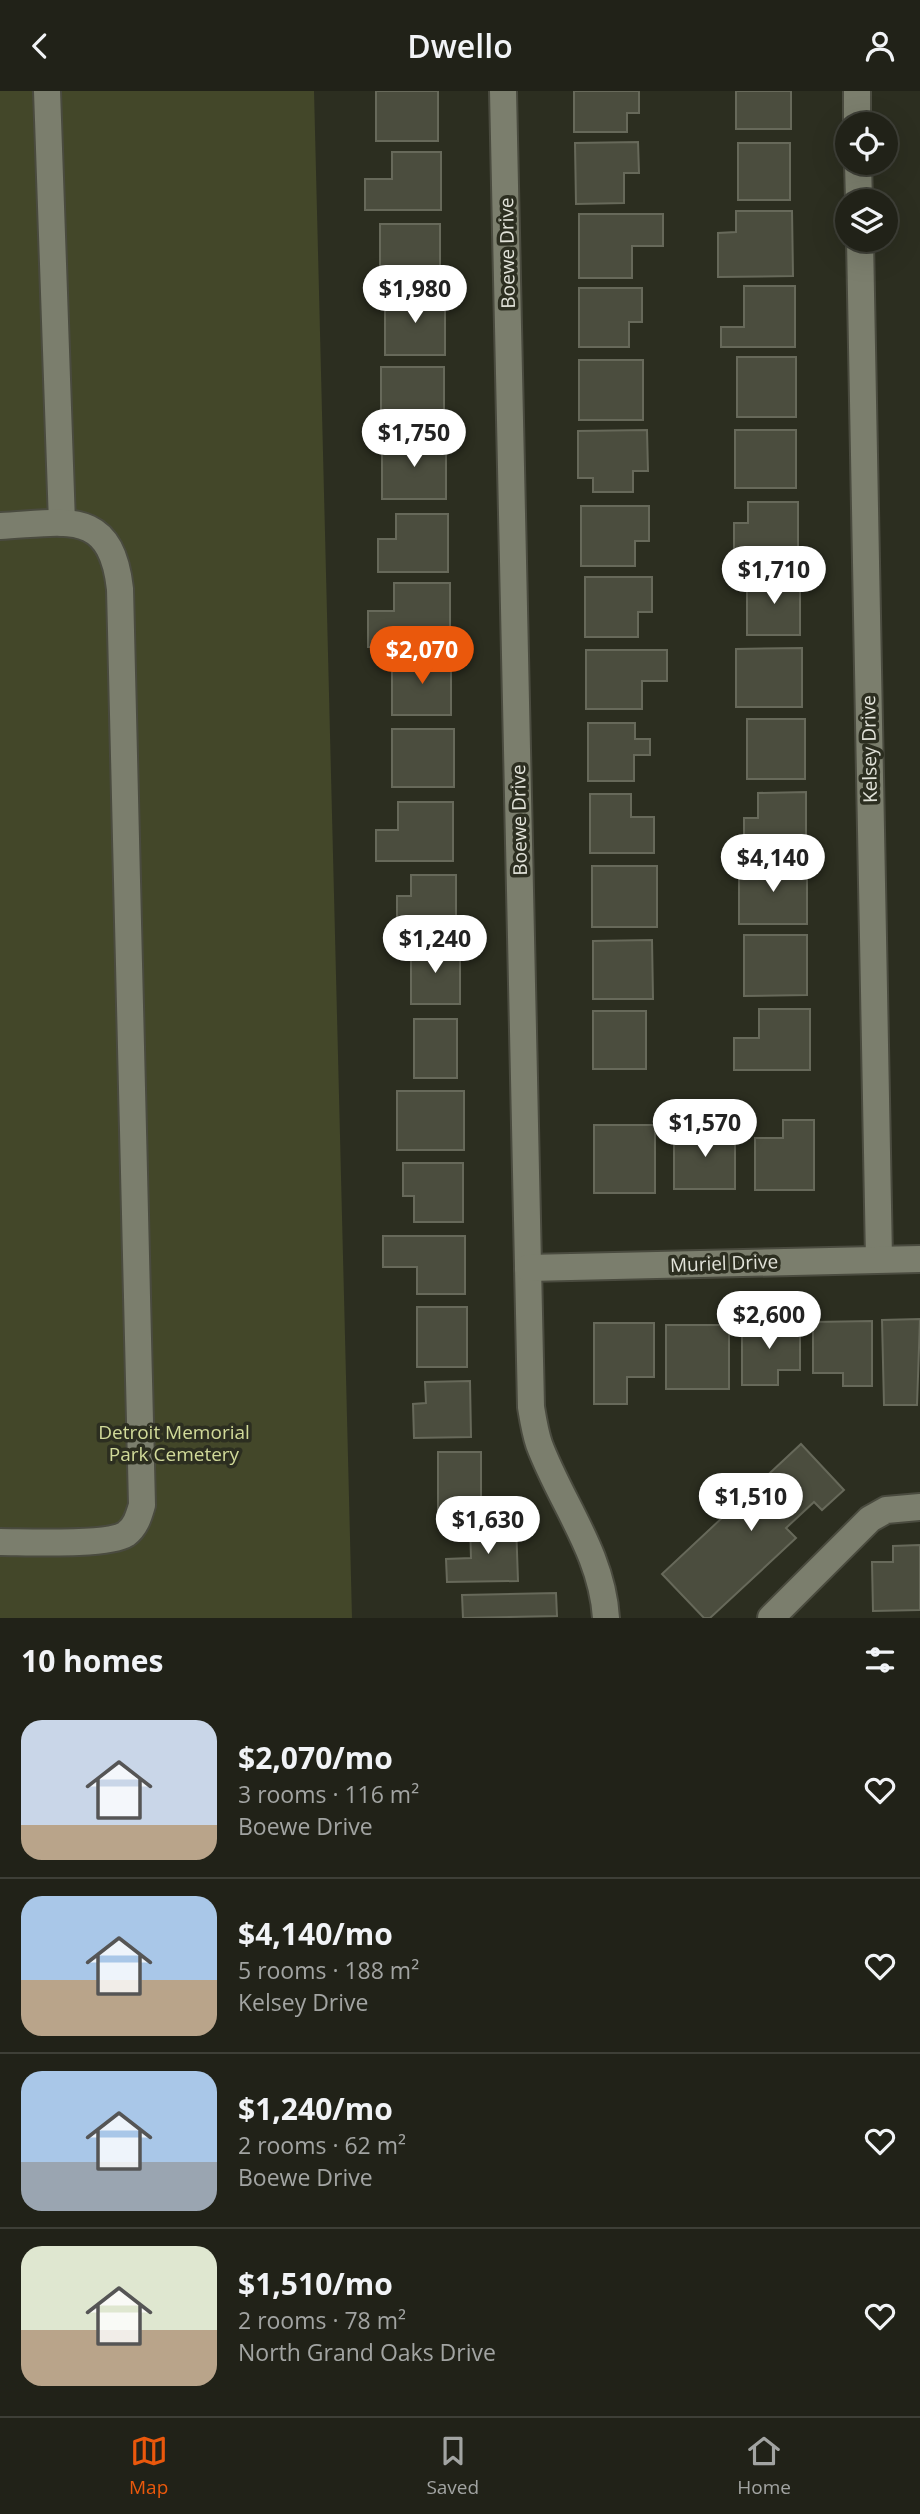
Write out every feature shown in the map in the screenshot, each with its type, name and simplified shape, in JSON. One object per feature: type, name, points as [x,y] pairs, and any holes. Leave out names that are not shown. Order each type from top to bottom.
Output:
[{"type":"street","points":[[47,91],[62,523]]},
{"type":"street","name":"Boewe Drive","points":[[503,91],[531,1407],[539,1443],[589,1548],[599,1578],[606,1618]]},
{"type":"street","points":[[857,91],[858,112]]},
{"type":"street","name":"Kelsey Drive","points":[[860,252],[879,1259]]},
{"type":"street","points":[[0,526],[81,524],[101,536],[117,561],[120,589],[142,1505],[138,1521],[127,1534],[109,1540],[0,1542]]},
{"type":"street","name":"Muriel Drive","points":[[528,1268],[920,1258]]},
{"type":"street","points":[[771,1618],[870,1519],[886,1510],[920,1507]]},
{"type":"green space","name":"Detroit Memorial Park Cemetery","points":[[0,91],[314,91],[352,1618],[0,1618]]},
{"type":"building","points":[[376,91],[438,91],[438,141],[376,141]]},
{"type":"building","points":[[574,91],[639,91],[639,113],[627,113],[627,132],[574,132]]},
{"type":"building","points":[[736,91],[791,91],[791,129],[736,129]]},
{"type":"building","points":[[638,142],[639,173],[624,173],[624,203],[576,204],[575,143]]},
{"type":"building","points":[[738,143],[790,143],[790,200],[738,200]]},
{"type":"building","points":[[392,152],[441,152],[441,210],[365,210],[365,179],[392,179]]},
{"type":"building","points":[[736,211],[792,211],[793,276],[718,277],[718,233],[736,232]]},
{"type":"building","points":[[579,214],[663,214],[663,246],[632,246],[632,278],[579,278]]},
{"type":"building","points":[[380,224],[440,224],[440,283],[380,283]]},
{"type":"building","points":[[744,286],[795,286],[795,347],[721,347],[721,327],[744,327]]},
{"type":"building","points":[[579,288],[642,288],[642,322],[629,322],[629,347],[579,347]]},
{"type":"building","points":[[385,296],[445,296],[445,355],[385,355]]},
{"type":"building","points":[[737,357],[796,357],[796,417],[737,417]]},
{"type":"building","points":[[579,360],[643,360],[643,420],[579,420]]},
{"type":"building","points":[[381,367],[444,367],[444,426],[381,426]]},
{"type":"building","points":[[647,430],[648,471],[633,471],[633,492],[593,492],[593,478],[578,478],[578,431]]},
{"type":"building","points":[[735,430],[796,430],[796,488],[735,488]]},
{"type":"building","points":[[382,440],[446,440],[446,499],[382,499]]},
{"type":"building","points":[[748,502],[798,502],[798,562],[734,562],[734,523],[748,523]]},
{"type":"building","points":[[581,506],[649,506],[649,541],[635,541],[635,566],[581,566]]},
{"type":"building","points":[[396,514],[448,514],[448,572],[378,572],[378,539],[396,539]]},
{"type":"building","points":[[585,577],[652,577],[652,612],[638,612],[638,637],[585,637]]},
{"type":"building","points":[[747,577],[800,577],[800,635],[747,635]]},
{"type":"building","points":[[394,583],[450,583],[450,647],[368,647],[368,611],[394,611]]},
{"type":"building","points":[[802,648],[802,707],[736,707],[736,649]]},
{"type":"building","points":[[586,650],[667,650],[667,681],[642,681],[642,709],[586,709]]},
{"type":"building","points":[[392,657],[451,657],[451,715],[392,715]]},
{"type":"building","points":[[747,719],[805,719],[805,779],[747,779]]},
{"type":"building","points":[[588,723],[635,723],[635,739],[650,739],[650,755],[634,755],[634,781],[588,781]]},
{"type":"building","points":[[392,729],[454,729],[454,787],[392,787]]},
{"type":"building","points":[[806,792],[806,850],[744,850],[744,818],[758,818],[758,793]]},
{"type":"building","points":[[590,794],[631,794],[631,817],[654,817],[654,853],[590,853]]},
{"type":"building","points":[[398,802],[453,802],[453,861],[376,861],[376,830],[398,830]]},
{"type":"building","points":[[739,865],[807,865],[807,924],[739,924]]},
{"type":"building","points":[[592,866],[657,866],[657,927],[592,927]]},
{"type":"building","points":[[411,875],[456,875],[456,932],[397,932],[397,896],[411,896]]},
{"type":"building","points":[[744,935],[807,935],[807,995],[744,996]]},
{"type":"building","points":[[652,940],[653,999],[593,999],[593,941]]},
{"type":"building","points":[[411,946],[460,946],[460,1004],[411,1004]]},
{"type":"building","points":[[759,1009],[810,1009],[810,1070],[734,1070],[734,1038],[759,1038]]},
{"type":"building","points":[[593,1011],[646,1011],[646,1069],[593,1069]]},
{"type":"building","points":[[414,1019],[457,1019],[457,1078],[414,1078]]},
{"type":"building","points":[[397,1091],[464,1091],[464,1150],[397,1150]]},
{"type":"building","points":[[783,1120],[814,1120],[814,1190],[755,1190],[755,1138],[783,1138]]},
{"type":"building","points":[[594,1125],[655,1125],[655,1193],[594,1193]]},
{"type":"building","points":[[674,1128],[735,1128],[735,1189],[674,1189]]},
{"type":"building","points":[[403,1163],[463,1163],[463,1222],[414,1222],[414,1196],[403,1196]]},
{"type":"building","points":[[383,1236],[465,1236],[465,1294],[417,1294],[417,1267],[383,1267]]},
{"type":"building","points":[[417,1307],[467,1307],[467,1367],[417,1367]]},
{"type":"building","points":[[920,1319],[917,1405],[884,1405],[882,1320]]},
{"type":"building","points":[[872,1321],[872,1386],[843,1386],[843,1373],[813,1373],[813,1322]]},
{"type":"building","points":[[742,1322],[800,1322],[800,1370],[778,1370],[778,1385],[742,1385]]},
{"type":"building","points":[[594,1323],[654,1323],[654,1377],[627,1377],[627,1404],[594,1404]]},
{"type":"building","points":[[666,1325],[729,1325],[729,1389],[666,1389]]},
{"type":"building","points":[[470,1381],[471,1437],[414,1438],[413,1404],[426,1403],[425,1382]]},
{"type":"building","points":[[801,1444],[844,1490],[822,1510],[814,1502],[786,1528],[796,1538],[710,1618],[704,1618],[662,1574]]},
{"type":"building","points":[[438,1452],[481,1452],[481,1509],[438,1509]]},
{"type":"building","points":[[516,1523],[518,1581],[447,1582],[446,1559],[471,1558],[470,1524]]},
{"type":"building","points":[[920,1545],[920,1610],[873,1611],[872,1562],[893,1562],[893,1546]]},
{"type":"building","points":[[556,1593],[557,1616],[463,1618],[462,1595]]}]
